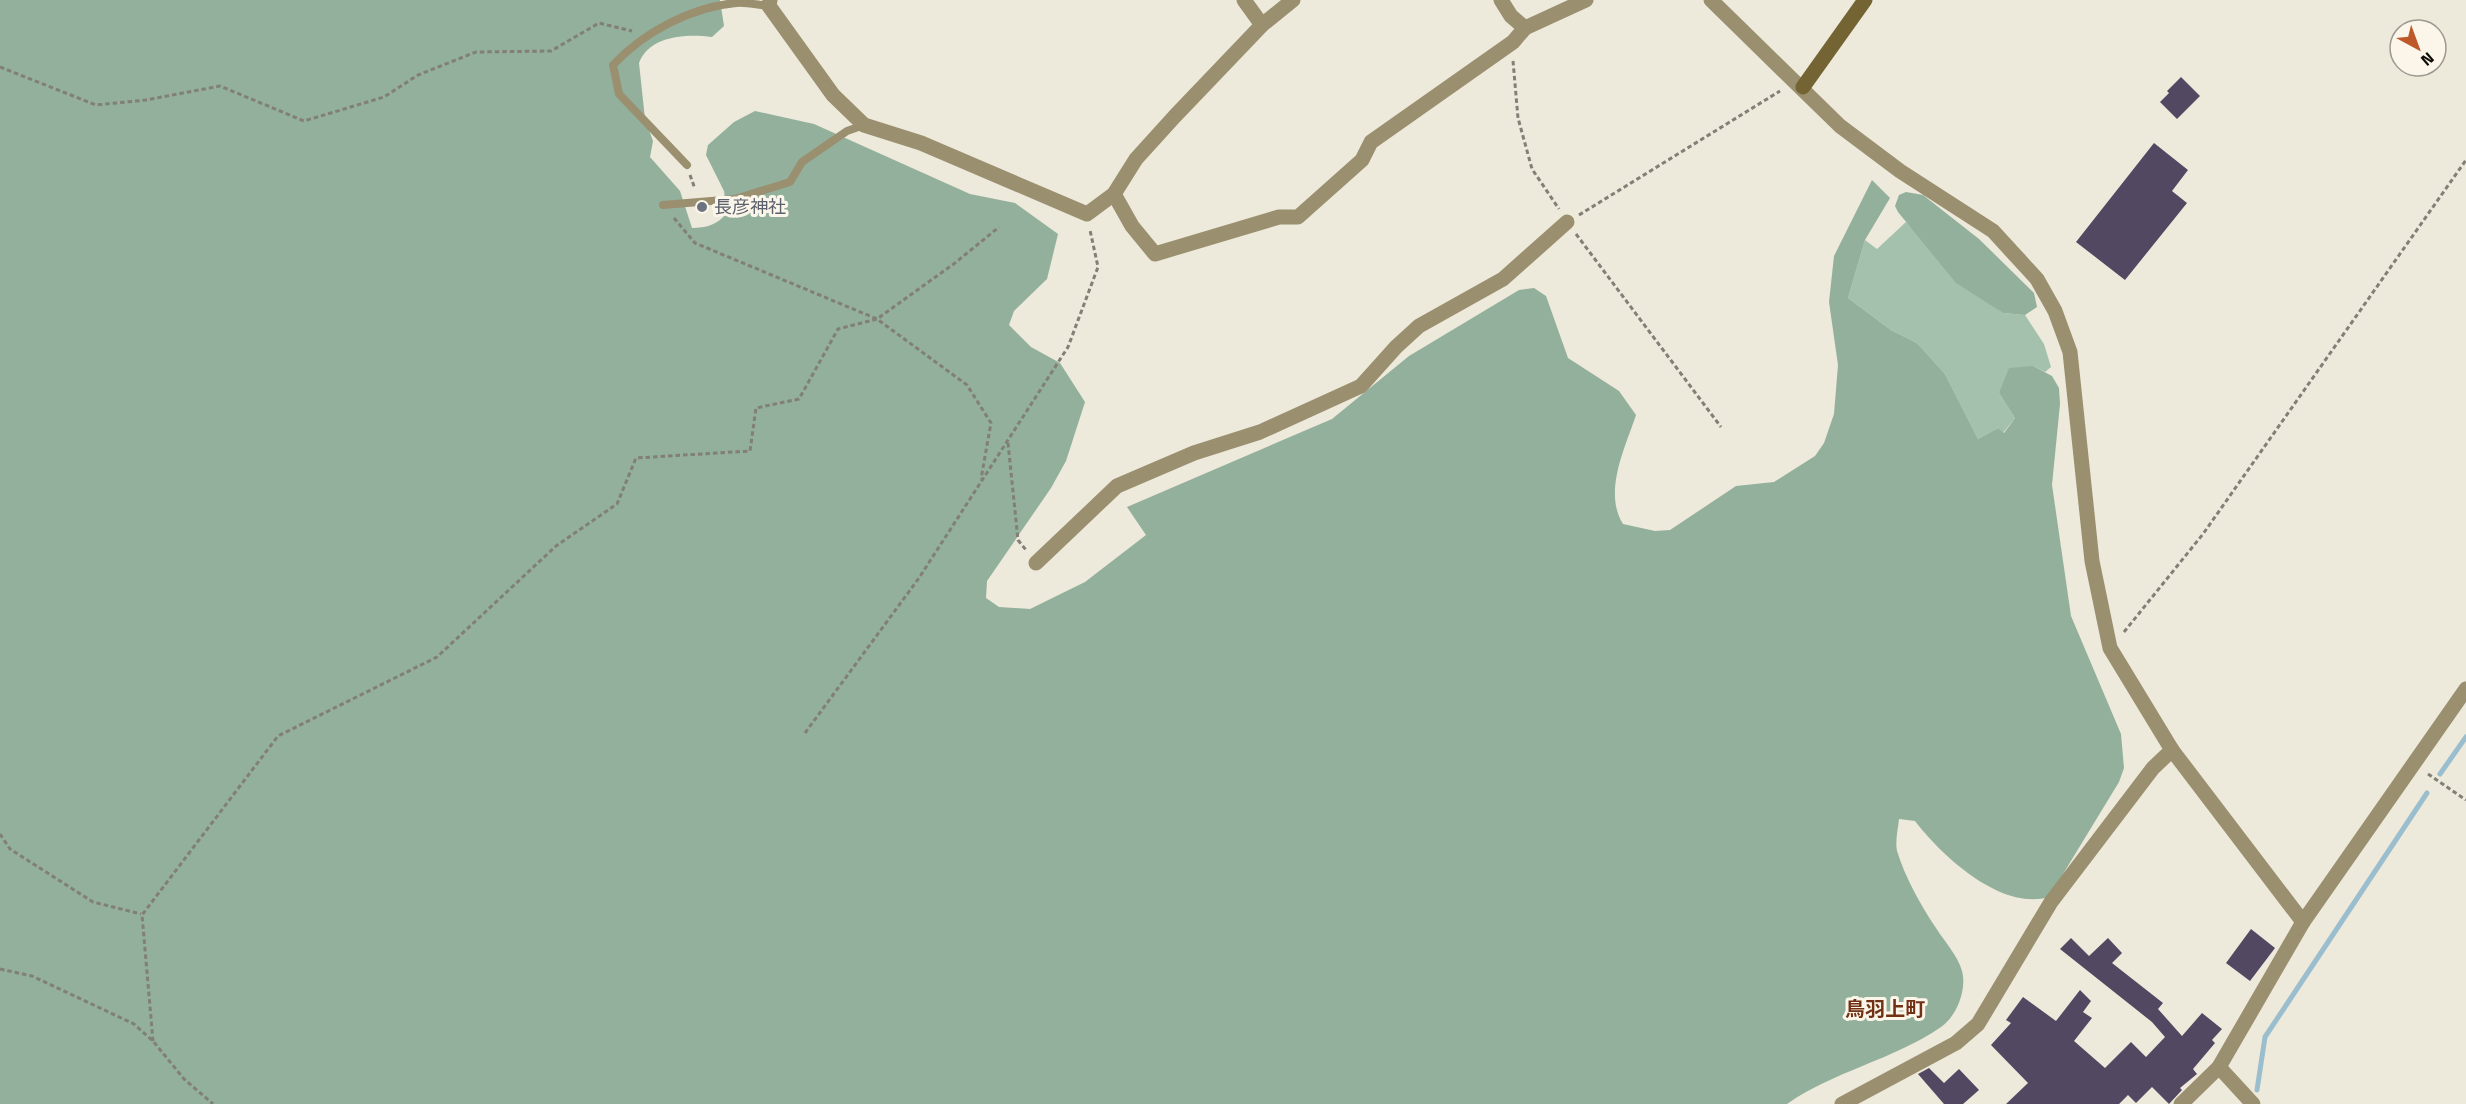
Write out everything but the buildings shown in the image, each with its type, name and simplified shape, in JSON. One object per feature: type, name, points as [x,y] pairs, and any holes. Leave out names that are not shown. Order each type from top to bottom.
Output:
[{"type":"street","points":[[1244,0],[1262,25]]},
{"type":"street","points":[[769,3],[833,95],[864,125],[921,143],[1087,214],[1114,194],[1136,159],[1262,25],[1293,0]]},
{"type":"street","points":[[1501,0],[1512,16],[1525,28]]},
{"type":"street","points":[[1114,194],[1132,226],[1155,254],[1280,217],[1298,217],[1362,160],[1371,142],[1513,42],[1525,28],[1586,0]]},
{"type":"street","points":[[1711,0],[1803,87],[1840,126],[1900,171],[1993,231],[2037,279],[2055,312],[2070,352],[2092,561],[2110,648],[2172,750],[2303,921]]},
{"type":"street","points":[[1803,87],[1865,0]]},
{"type":"street","points":[[1036,563],[1117,486],[1194,453],[1260,432],[1361,386],[1419,326],[1503,279],[1567,222]]},
{"type":"street","points":[[2181,1104],[2219,1067],[2303,921],[2466,689]]},
{"type":"street","points":[[1842,1104],[1956,1043],[1978,1024],[2051,902],[2153,768],[2172,750]]},
{"type":"street","points":[[2219,1067],[2253,1104]]},
{"type":"lane","points":[[687,165],[619,94],[613,66],[634,43],[698,10],[737,3],[769,3]]},
{"type":"lane","points":[[663,205],[735,199],[790,182],[802,162],[847,131],[864,125]]},
{"type":"path","points":[[0,67],[96,105],[146,100],[220,86],[304,121],[384,97],[418,75],[476,52],[551,51],[599,23],[650,35]]},
{"type":"path","points":[[1513,42],[1512,78],[1518,118],[1532,169],[1567,222],[1721,427]]},
{"type":"path","points":[[1567,222],[1781,90],[1803,87]]},
{"type":"path","points":[[2110,648],[2203,534],[2466,160]]},
{"type":"path","points":[[687,165],[699,202]]},
{"type":"path","points":[[663,205],[695,243],[877,319],[967,385],[991,423],[980,480]]},
{"type":"path","points":[[805,733],[919,578],[980,480],[1008,441],[1068,347],[1098,267],[1087,214]]},
{"type":"path","points":[[153,1041],[142,915],[278,736],[437,657],[556,546],[617,504],[636,458],[750,451],[756,408],[799,399],[838,330],[877,319],[956,263],[999,227]]},
{"type":"path","points":[[1008,441],[1018,540],[1036,563]]},
{"type":"path","points":[[2414,765],[2466,800]]},
{"type":"path","points":[[0,834],[10,849],[93,902],[142,915]]},
{"type":"path","points":[[0,969],[32,976],[134,1024],[153,1041],[184,1079],[213,1104]]},
{"type":"green space","points":[[0,0],[720,0],[724,26],[712,37],[670,38],[652,47],[639,63],[645,119],[653,141],[650,157],[680,191],[692,228],[711,225],[727,213],[724,191],[706,155],[708,145],[734,122],[755,111],[814,124],[970,194],[1015,203],[1058,234],[1047,279],[1014,311],[1009,325],[1031,347],[1060,363],[1085,402],[1066,461],[1051,488],[987,581],[986,598],[999,607],[1030,609],[1085,582],[1146,535],[1127,507],[1332,419],[1409,356],[1519,290],[1534,288],[1546,296],[1568,358],[1619,391],[1636,415],[1615,484],[1617,511],[1623,524],[1655,531],[1670,530],[1736,486],[1774,482],[1815,456],[1824,443],[1834,414],[1838,365],[1829,302],[1834,256],[1872,180],[1890,198],[1865,240],[1848,298],[1891,330],[1917,343],[1945,374],[1978,439],[1998,428],[2004,433],[2015,418],[1999,393],[2009,368],[2033,366],[2052,376],[2059,388],[2060,404],[2052,485],[2071,616],[2121,734],[2124,768],[2119,782],[2049,897],[2031,899],[2012,896],[1993,888],[1957,864],[1915,821],[1899,819],[1896,847],[1904,871],[1919,901],[1954,954],[1962,971],[1963,986],[1959,1002],[1947,1022],[1923,1038],[1824,1083],[1787,1104],[0,1104]]},
{"type":"green space","points":[[1906,192],[1923,195],[1979,239],[2034,293],[2037,307],[2025,315],[2003,313],[1956,283],[1898,212],[1895,206],[1899,195]]},
{"type":"green space","points":[[1906,222],[1977,295],[2003,313],[2025,315],[2044,344],[2051,367],[2045,372],[2033,366],[1999,393],[2015,418],[2003,433],[1998,428],[1978,439],[1945,374],[1917,343],[1891,330],[1848,298],[1865,240],[1877,249]]},
{"type":"waterway","points":[[2440,774],[2466,737]]},
{"type":"waterway","points":[[2257,1090],[2265,1037],[2427,793]]},
{"type":"place","name":"長彦神社","points":[[702,207]]},
{"type":"district","name":"鳥羽上町","points":[[1885,1009]]}]
